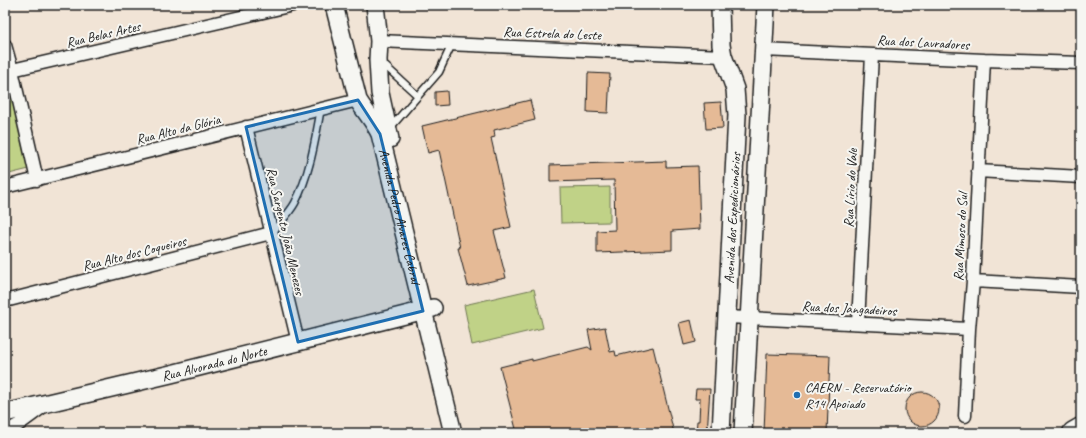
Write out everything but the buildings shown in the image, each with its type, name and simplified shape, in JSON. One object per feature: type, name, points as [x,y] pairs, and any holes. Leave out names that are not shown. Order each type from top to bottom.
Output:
[{"type":"highway","points":[[1074,433],[1081,429]]},
{"type":"street","name":"Rua Belas Artes","points":[[12,70],[293,5]]},
{"type":"street","name":"Avenida Pedro Alvares Cabral","points":[[334,5],[358,100],[363,109],[384,132]]},
{"type":"street","name":"Avenida Pedro Alvares Cabral","points":[[374,5],[379,41],[378,60],[384,132],[428,309],[462,433]]},
{"type":"street","name":"Avenida dos Expedicionários","points":[[720,5],[720,26],[723,56],[732,77],[737,102],[721,433]]},
{"type":"street","name":"Avenida dos Expedicionários","points":[[743,433],[766,5]]},
{"type":"street","name":"Rua Estrela do Leste","points":[[379,41],[723,56]]},
{"type":"street","points":[[5,45],[37,180]]},
{"type":"street","name":"Rua dos Lavradores","points":[[763,50],[1081,63]]},
{"type":"street","name":"Rua Lírio do Vale","points":[[858,323],[872,55]]},
{"type":"street","name":"Rua Mimoso do Sul","points":[[965,416],[984,60]]},
{"type":"street","name":"Rua Alto da Glória","points":[[5,187],[358,100]]},
{"type":"street","name":"Rua Sargento João Menezes","points":[[246,127],[298,342]]},
{"type":"street","points":[[978,172],[1081,177]]},
{"type":"street","name":"Rua Alto dos Coqueiros","points":[[5,301],[271,233]]},
{"type":"street","points":[[973,281],[1081,287]]},
{"type":"street","name":"Avenida Pedro Alvares Cabral","points":[[428,309],[453,433]]},
{"type":"street","name":"Rua Alvorada do Norte","points":[[5,413],[428,309]]},
{"type":"street","name":"Rua dos Jangadeiros","points":[[727,317],[969,329]]},
{"type":"street","points":[[5,432],[18,425],[45,404]]},
{"type":"lane","points":[[384,132],[438,72],[452,44]]},
{"type":"lane","points":[[378,60],[418,96]]},
{"type":"lane","points":[[271,233],[294,205],[305,181],[314,147],[321,108]]},
{"type":"highlighted area","points":[[358,100],[380,134],[423,311],[298,342],[246,127]]},
{"type":"green space","points":[[5,77],[33,168],[5,175]]},
{"type":"green space","points":[[610,187],[610,222],[561,223],[560,188]]},
{"type":"green space","points":[[534,289],[543,328],[472,345],[464,305]]},
{"type":"place","name":"CAERN - Reservatório R14 Apoiado","points":[[797,395]]}]
